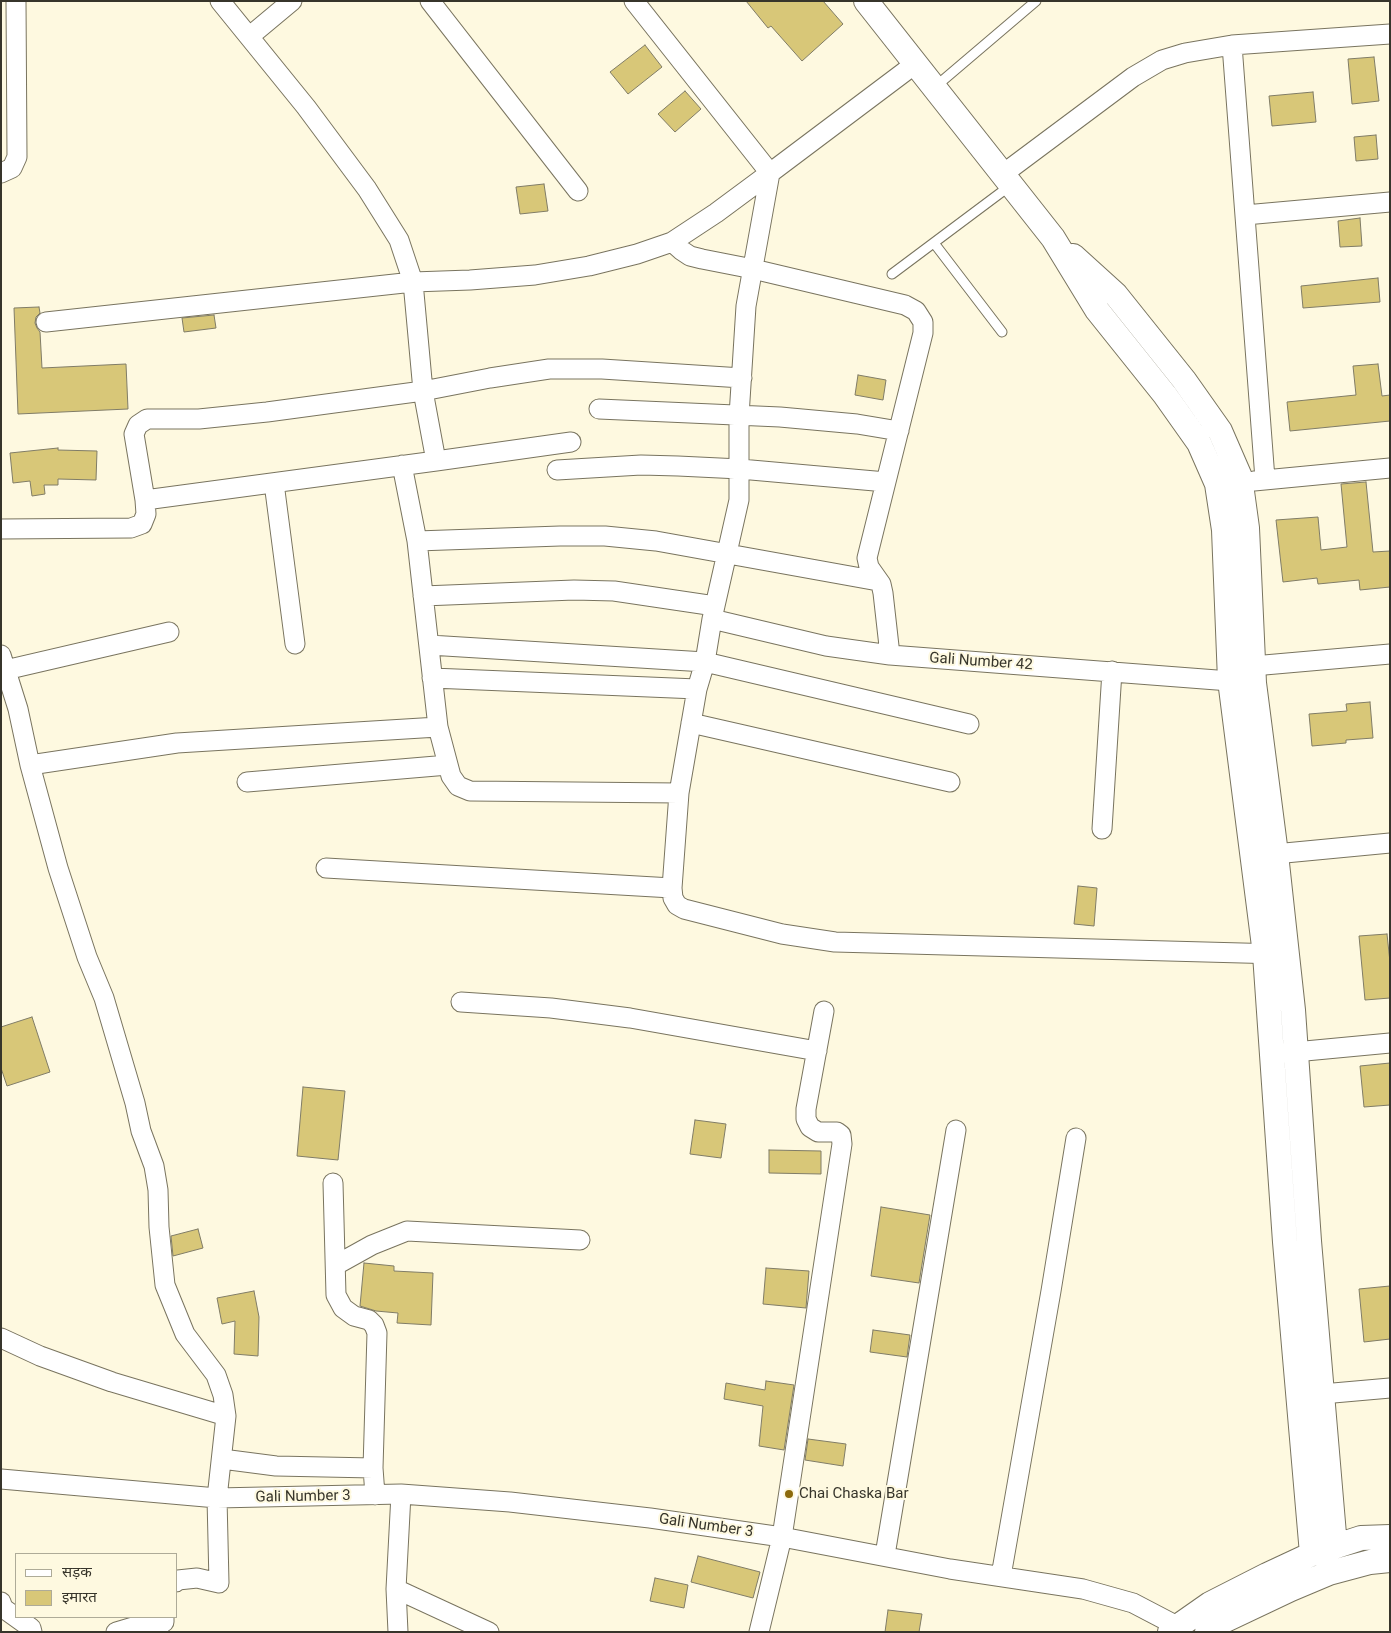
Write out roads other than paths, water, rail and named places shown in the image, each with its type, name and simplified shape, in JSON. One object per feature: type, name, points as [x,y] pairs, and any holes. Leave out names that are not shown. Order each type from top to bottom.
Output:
[{"type":"street","points":[[1,173],[12,168],[17,157],[9,89],[9,22],[16,1]]},
{"type":"street","points":[[220,1],[306,107],[367,189],[399,240],[413,282],[423,391],[436,461]]},
{"type":"street","points":[[250,36],[292,1]]},
{"type":"street","points":[[430,1],[578,190]]},
{"type":"street","points":[[634,1],[770,173],[746,306],[739,416],[739,500],[697,689],[680,792],[672,888],[677,905],[684,909],[782,934],[836,942],[1190,950],[1276,954]]},
{"type":"street","points":[[866,1],[1053,238],[1097,310],[1165,395],[1199,443],[1217,484],[1224,530],[1230,680],[1253,857],[1276,954],[1295,1053],[1335,1546]]},
{"type":"street","points":[[1007,180],[1133,77],[1162,60],[1185,53],[1232,46],[1390,34]]},
{"type":"street","points":[[1232,46],[1265,479]]},
{"type":"street","points":[[46,322],[413,282],[534,275],[589,266],[637,254],[672,242],[716,213],[915,64]]},
{"type":"street","points":[[1245,215],[1390,202]]},
{"type":"street","points":[[1053,238],[1116,295],[1184,380],[1220,431],[1241,482],[1248,528],[1254,674],[1276,854],[1276,954],[1271,1054],[1312,1554]]},
{"type":"street","points":[[672,242],[690,256],[905,305],[916,311],[923,322],[923,334],[867,558],[868,567],[878,581],[883,593],[890,655]]},
{"type":"street","points":[[1,529],[131,528],[142,524],[146,514],[145,500],[134,434],[138,425],[146,419],[200,419],[257,413],[423,391],[490,378],[549,370],[602,369],[742,378]]},
{"type":"street","points":[[599,409],[821,420],[899,430]]},
{"type":"street","points":[[145,500],[571,442]]},
{"type":"street","points":[[402,465],[417,541],[438,727],[451,776],[458,786],[470,791],[680,792]]},
{"type":"street","points":[[557,470],[641,465],[740,469],[886,482]]},
{"type":"street","points":[[1241,482],[1390,468]]},
{"type":"street","points":[[274,483],[295,644]]},
{"type":"street","points":[[417,541],[606,536],[656,541],[878,581]]},
{"type":"street","name":"Gali Number 42","points":[[423,596],[590,590],[643,594],[826,646],[890,655],[1230,680],[1254,674],[1390,654]]},
{"type":"street","points":[[169,632],[3,665],[18,709],[30,765],[70,908],[104,998],[136,1103],[141,1131],[154,1166],[158,1190],[159,1228],[165,1285],[185,1334],[216,1376],[223,1395],[226,1416],[217,1498],[219,1584],[197,1578],[178,1582]]},
{"type":"street","points":[[429,645],[704,662],[969,724]]},
{"type":"street","points":[[1102,829],[1112,670]]},
{"type":"street","points":[[432,678],[697,689]]},
{"type":"street","points":[[691,723],[950,782]]},
{"type":"street","points":[[30,765],[177,743],[438,727]]},
{"type":"street","points":[[247,782],[448,765]]},
{"type":"street","points":[[1253,857],[1390,843]]},
{"type":"street","points":[[326,868],[672,888]]},
{"type":"street","points":[[461,1002],[551,1008],[630,1018],[817,1051]]},
{"type":"street","points":[[758,1632],[782,1537],[842,1144],[841,1135],[837,1132],[818,1132],[810,1127],[806,1119],[806,1109],[824,1011]]},
{"type":"street","points":[[1271,1054],[1390,1043]]},
{"type":"street","points":[[885,1555],[956,1130]]},
{"type":"street","points":[[1001,1576],[1076,1138]]},
{"type":"street","points":[[333,1183],[336,1295],[343,1308],[354,1316],[369,1320],[374,1325],[377,1333],[373,1468],[375,1495]]},
{"type":"street","points":[[336,1265],[372,1245],[408,1231],[580,1240]]},
{"type":"street","points":[[1,1338],[40,1356],[112,1382],[226,1416]]},
{"type":"street","points":[[1322,1394],[1390,1388]]},
{"type":"street","points":[[222,1459],[276,1466],[373,1468]]},
{"type":"street","name":"Gali Number 3","points":[[1,1479],[217,1498],[401,1494],[510,1502],[613,1514],[782,1537],[885,1555],[950,1569],[1083,1589],[1133,1602],[1176,1630]]},
{"type":"street","points":[[398,1632],[396,1588],[401,1494]]},
{"type":"street","points":[[1176,1630],[1210,1604],[1312,1554],[1361,1538],[1390,1536]]},
{"type":"street","points":[[1207,1632],[1217,1624],[1329,1573],[1370,1562],[1390,1560]]},
{"type":"street","points":[[396,1588],[489,1632]]},
{"type":"street","points":[[1,1602],[3,1608],[15,1617]]},
{"type":"street","points":[[17,1618],[31,1628],[32,1632]]},
{"type":"street","points":[[116,1632],[143,1624],[165,1623]]},
{"type":"lane","points":[[934,88],[1036,1]]},
{"type":"lane","points":[[892,274],[934,242],[1007,180]]},
{"type":"lane","points":[[934,242],[1002,332]]},
{"type":"place","name":"Chai Chaska Bar","points":[[789,1494]]}]
